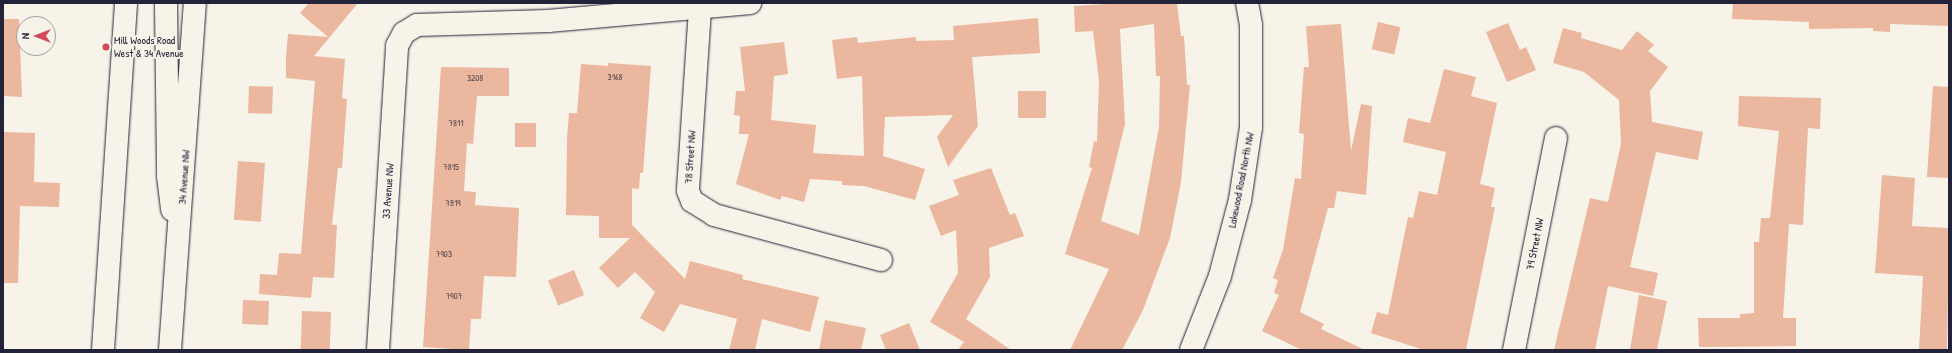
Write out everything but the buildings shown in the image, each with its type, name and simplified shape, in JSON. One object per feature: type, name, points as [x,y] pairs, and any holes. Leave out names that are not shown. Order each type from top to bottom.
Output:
[{"type":"street","points":[[103,350],[126,3]]},
{"type":"street","points":[[166,3],[168,176],[178,256]]},
{"type":"street","points":[[700,9],[750,3]]},
{"type":"street","name":"Lakewood Road North NW","points":[[1191,350],[1220,276],[1241,192],[1251,127],[1251,25],[1247,3]]},
{"type":"street","name":"34 Avenue NW","points":[[170,350],[195,5]]},
{"type":"street","name":"33 Avenue NW","points":[[378,350],[397,46],[404,33],[417,25],[548,21],[700,9]]},
{"type":"street","name":"78 Street NW","points":[[700,9],[688,191],[692,201],[714,215],[881,260]]},
{"type":"street","name":"79 Street NW","points":[[1514,350],[1556,138]]},
{"type":"place","name":"Mill Woods Road West & 34 Avenue","points":[[106,47]]}]
